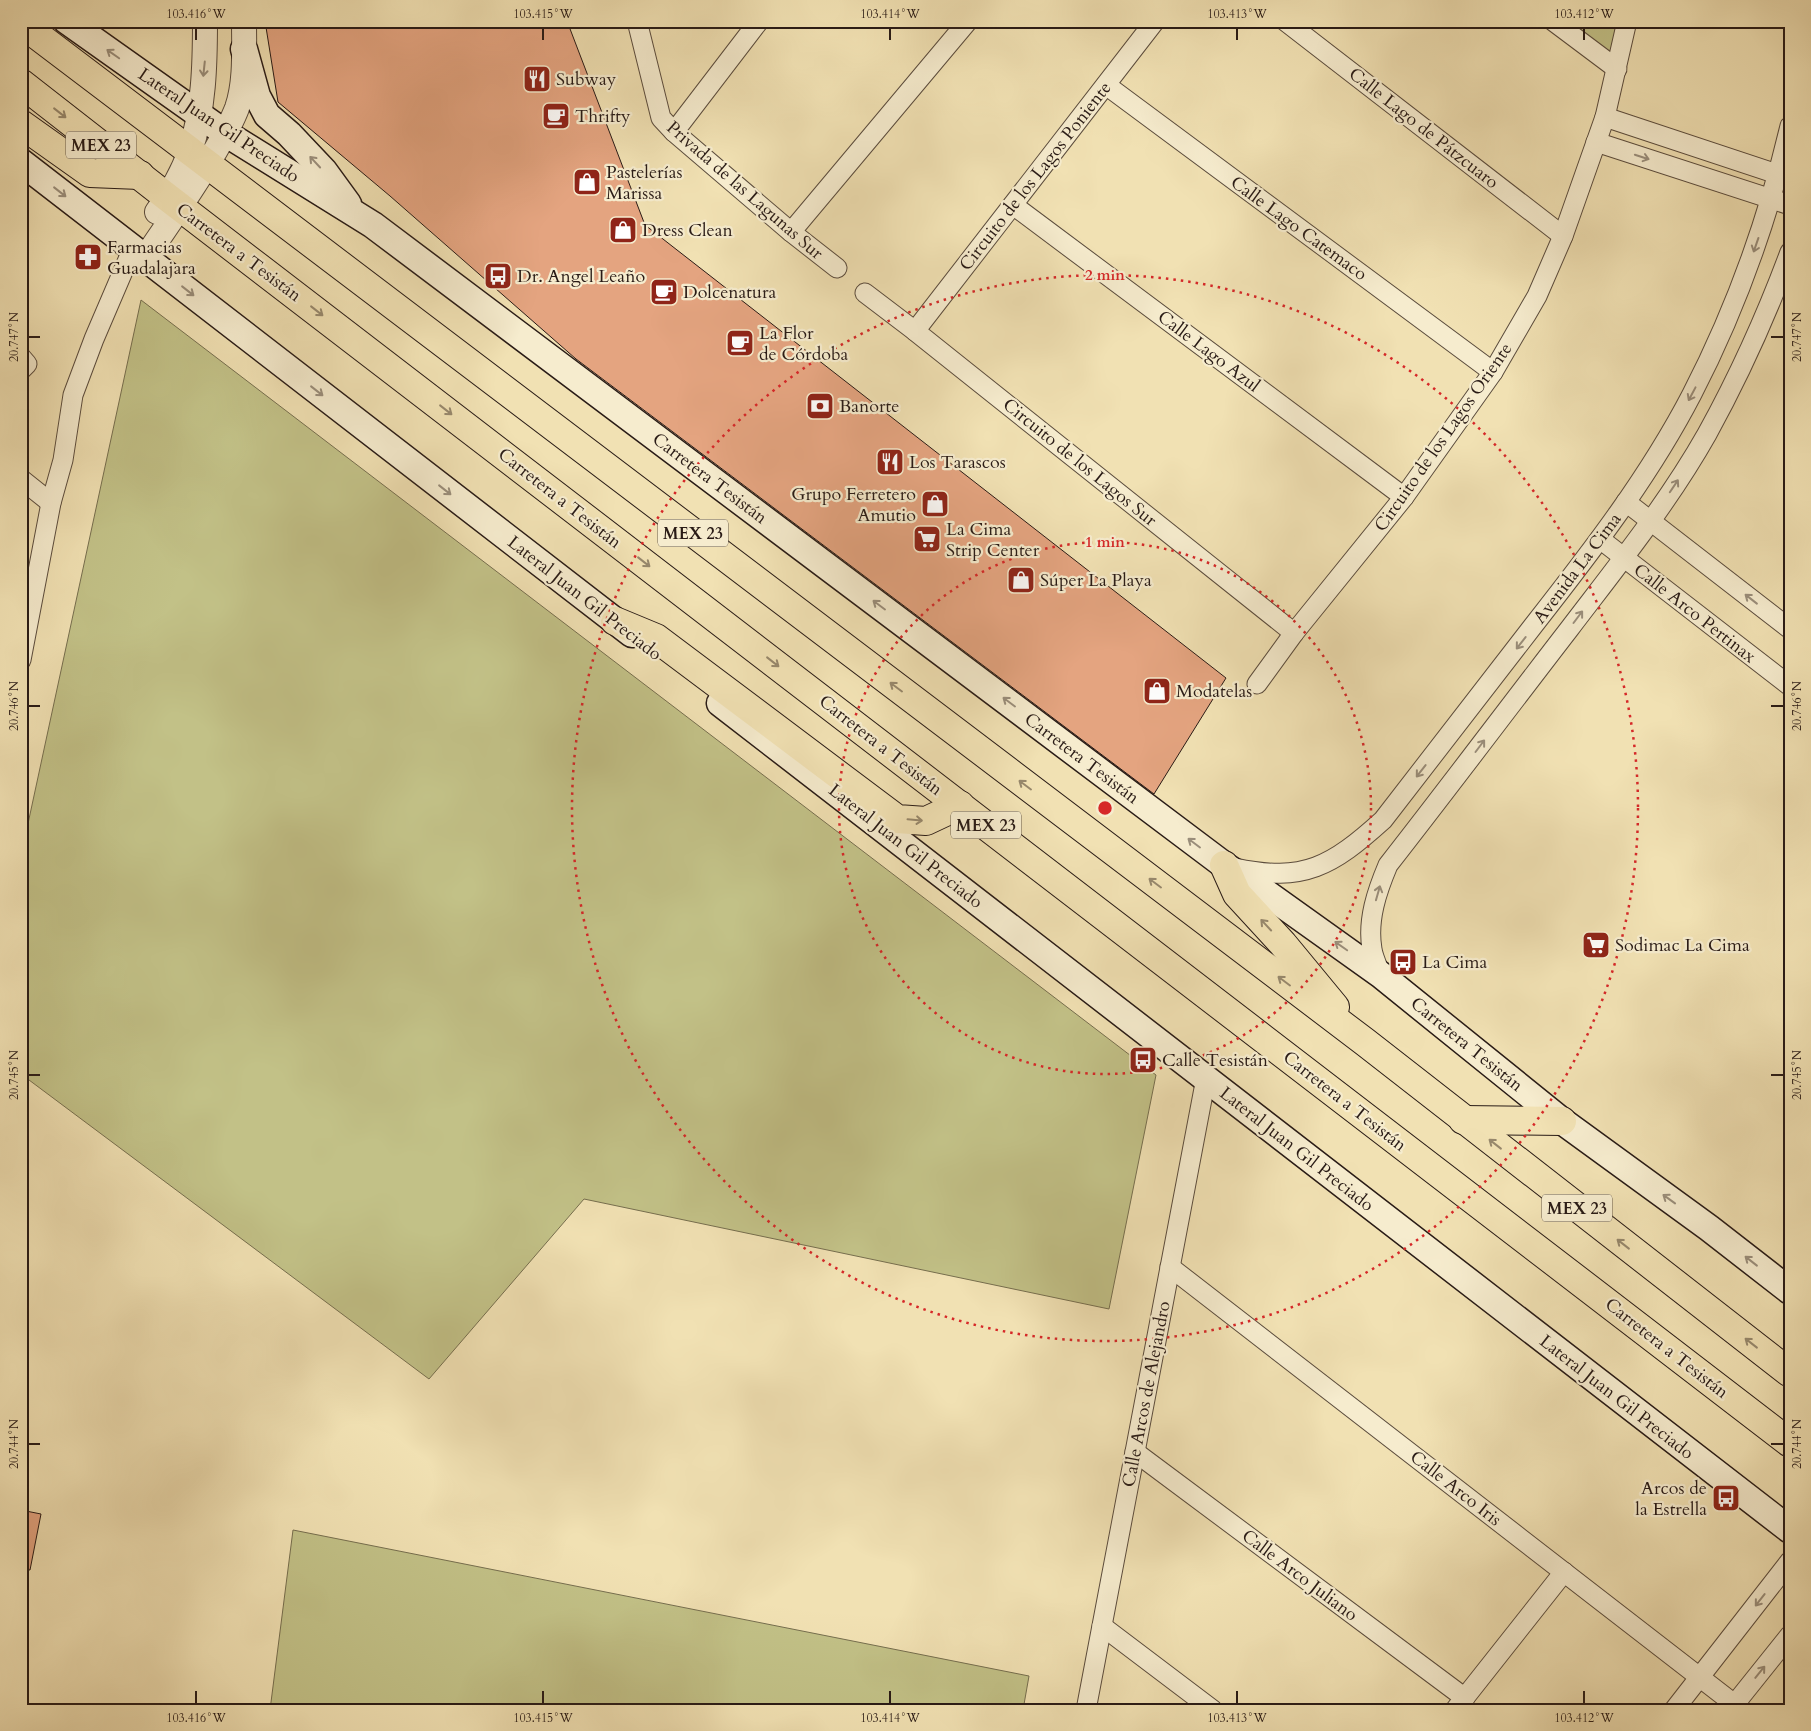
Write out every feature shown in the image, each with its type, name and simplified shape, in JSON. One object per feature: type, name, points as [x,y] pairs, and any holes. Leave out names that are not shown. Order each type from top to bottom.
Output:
[{"type":"main road","name":"Lateral Juan Gil Preciado","points":[[67,21],[225,133],[364,220]]},
{"type":"main road","name":"MEX 23","points":[[21,23],[1365,1042],[1790,1373]]},
{"type":"main road","points":[[244,49],[257,96],[268,115],[324,171],[364,220]]},
{"type":"main road","name":"Carretera a Tesistán","points":[[21,83],[1790,1443]]},
{"type":"main road","points":[[21,124],[90,172],[140,175]]},
{"type":"main road","name":"Lateral Juan Gil Preciado","points":[[21,162],[1790,1530]]},
{"type":"main road","name":"Carretera Tesistán","points":[[364,220],[1224,865],[1381,975],[1562,1121],[1709,1228],[1790,1291]]},
{"type":"main road","points":[[615,621],[656,638],[897,819],[926,821],[960,805]]},
{"type":"main road","points":[[1224,865],[1237,894],[1283,944],[1365,1042]]},
{"type":"main road","points":[[1463,1120],[1562,1121]]},
{"type":"street","points":[[198,158],[205,60],[205,21]]},
{"type":"street","points":[[21,660],[51,503],[63,460],[73,395],[121,275],[139,253],[174,202],[198,158],[225,133],[237,108],[241,87],[244,21]]},
{"type":"street","name":"Privada de las Lagunas Sur","points":[[637,21],[661,118],[674,132],[791,232],[837,268]]},
{"type":"street","points":[[674,132],[759,21]]},
{"type":"street","points":[[791,232],[968,21]]},
{"type":"street","name":"Circuito de los Lagos Poniente","points":[[915,331],[1155,21]]},
{"type":"street","name":"Calle Lago de Pátzcuaro","points":[[1285,21],[1564,236]]},
{"type":"street","points":[[1553,21],[1617,69]]},
{"type":"street","name":"Circuito de los Lagos Oriente","points":[[1257,684],[1294,633],[1404,497],[1493,372],[1538,296],[1564,236],[1605,117],[1627,21]]},
{"type":"street","name":"Calle Lago Catemaco","points":[[1106,85],[1493,372]]},
{"type":"street","points":[[1605,117],[1784,177]]},
{"type":"street","name":"Avenida La Cima","points":[[1224,865],[1255,872],[1279,874],[1314,869],[1342,855],[1367,835],[1383,820],[1407,790],[1600,540],[1659,452],[1692,395],[1723,332],[1772,199],[1784,177],[1790,126]]},
{"type":"street","points":[[1596,142],[1790,205]]},
{"type":"street","points":[[1714,180],[1722,156]]},
{"type":"street","name":"Calle Lago Azul","points":[[1013,205],[1404,497]]},
{"type":"street","name":"Avenida La Cima","points":[[1381,975],[1372,950],[1372,916],[1378,889],[1388,866],[1624,558],[1707,434],[1745,359],[1775,292],[1790,252]]},
{"type":"street","name":"Circuito de los Lagos Sur","points":[[865,293],[1294,633]]},
{"type":"street","points":[[21,478],[51,503]]},
{"type":"street","points":[[1626,502],[1790,628]]},
{"type":"street","name":"Calle Arco Pertinax","points":[[1600,540],[1790,686]]},
{"type":"street","points":[[1407,790],[1433,807]]},
{"type":"street","name":"Calle Arcos de Alejandro","points":[[1086,1710],[1206,1078]]},
{"type":"street","name":"Calle Arco Iris","points":[[1170,1267],[1700,1678],[1735,1708]]},
{"type":"street","name":"Calle Arco Juliano","points":[[1135,1452],[1460,1704]]},
{"type":"street","points":[[1674,1710],[1790,1561]]},
{"type":"street","points":[[1460,1704],[1564,1572]]},
{"type":"street","points":[[1102,1626],[1213,1710]]},
{"type":"street","points":[[1735,1708],[1790,1635]]},
{"type":"shaded area","points":[[1553,21],[1617,21],[1617,69]]},
{"type":"shaded area","points":[[141,300],[1156,1075],[1109,1309],[584,1199],[429,1379],[21,1074],[21,856]]},
{"type":"shaded area","points":[[293,1530],[1029,1676],[1023,1710],[270,1710]]},
{"type":"building","name":"La Cima Strip Center","points":[[265,21],[567,21],[645,225],[1226,678],[1154,794],[576,359],[390,196],[278,102]]},
{"type":"building","points":[[21,1510],[41,1514],[30,1570],[21,1569]]},
{"type":"place","name":"Subway","points":[[537,79]]},
{"type":"place","name":"Thrifty","points":[[556,116]]},
{"type":"place","name":"Pastelerías Marissa","points":[[587,182]]},
{"type":"place","name":"Dress Clean","points":[[623,230]]},
{"type":"place","name":"Farmacias Guadalajara","points":[[88,257]]},
{"type":"place","name":"Dr. Angel Leaño","points":[[498,276]]},
{"type":"place","name":"Dolcenatura","points":[[664,292]]},
{"type":"place","name":"La Flor de Córdoba","points":[[740,343]]},
{"type":"place","name":"Banorte","points":[[820,406]]},
{"type":"place","name":"Los Tarascos","points":[[890,462]]},
{"type":"place","name":"Grupo Ferretero Amutio","points":[[935,504]]},
{"type":"place","name":"La Cima Strip Center","points":[[927,539]]},
{"type":"place","name":"Súper La Playa","points":[[1021,580]]},
{"type":"place","name":"Modatelas","points":[[1157,691]]},
{"type":"place","name":"Sodimac La Cima","points":[[1596,945]]},
{"type":"place","name":"La Cima","points":[[1403,962]]},
{"type":"place","name":"Calle Tesistán","points":[[1143,1060]]},
{"type":"place","name":"Arcos de la Estrella","points":[[1726,1498]]}]
